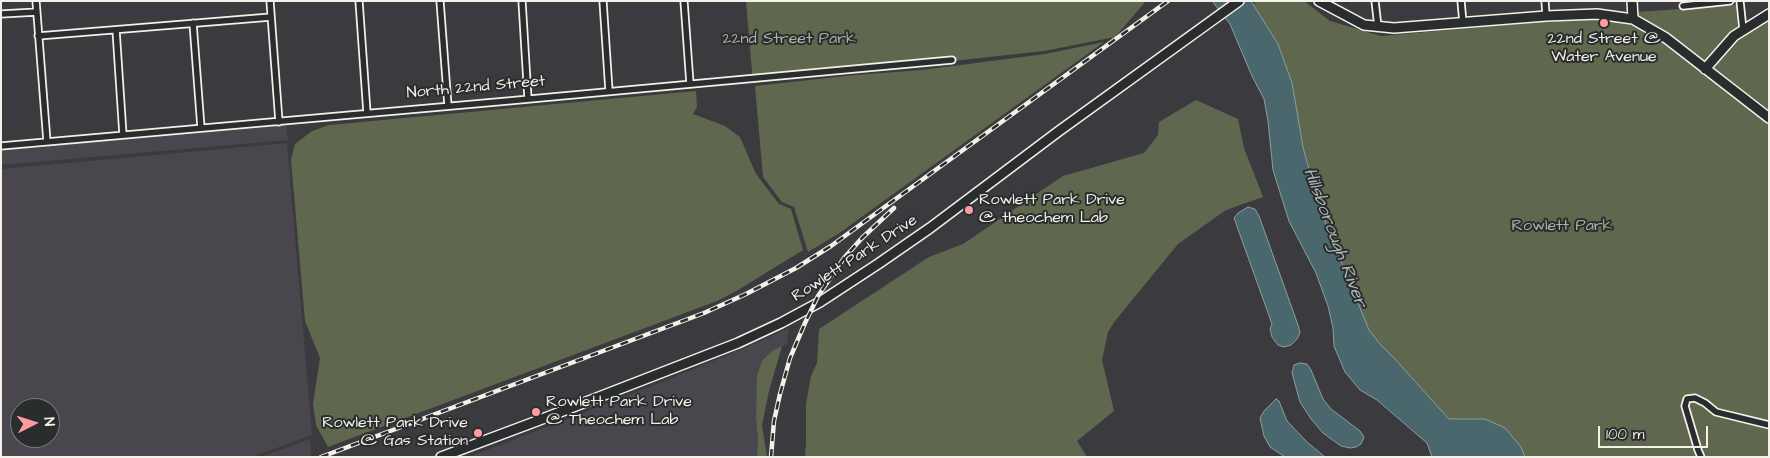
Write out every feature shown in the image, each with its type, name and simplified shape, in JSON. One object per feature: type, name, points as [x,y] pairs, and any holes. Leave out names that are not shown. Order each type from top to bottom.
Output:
[{"type":"street","points":[[36,1],[47,142]]},
{"type":"street","points":[[270,1],[280,122]]},
{"type":"street","points":[[359,1],[367,113]]},
{"type":"street","points":[[440,1],[448,106]]},
{"type":"street","points":[[522,1],[528,99]]},
{"type":"street","points":[[602,1],[609,91]]},
{"type":"street","points":[[684,1],[690,84]]},
{"type":"street","name":"Rowlett Park Drive","points":[[441,457],[738,343],[782,323],[820,302],[872,269],[930,228],[1059,131],[1239,1]]},
{"type":"street","points":[[1319,1],[1364,25],[1394,28],[1546,16],[1597,14],[1633,19],[1666,38],[1769,118]]},
{"type":"street","points":[[1376,1],[1378,27]]},
{"type":"street","points":[[1461,1],[1463,23]]},
{"type":"street","points":[[1545,1],[1546,16]]},
{"type":"street","points":[[1632,1],[1633,19]]},
{"type":"street","points":[[1683,6],[1730,1]]},
{"type":"street","points":[[1740,1],[1742,30]]},
{"type":"street","points":[[1,14],[36,12]]},
{"type":"street","points":[[1705,69],[1734,36],[1769,14]]},
{"type":"street","points":[[38,36],[271,17]]},
{"type":"street","points":[[193,23],[202,128]]},
{"type":"street","points":[[116,30],[123,135]]},
{"type":"street","name":"North 22nd Street","points":[[1,146],[952,60]]},
{"type":"street","points":[[1701,457],[1685,406],[1687,400],[1695,398],[1716,412],[1769,425]]},
{"type":"shaded area","points":[[286,125],[288,140],[1,165],[1,150]]},
{"type":"shaded area","points":[[287,143],[312,435],[252,457],[1,457],[1,169]]},
{"type":"shaded area","points":[[789,328],[787,344],[772,351],[758,376],[757,457],[469,457],[662,382]]},
{"type":"shaded area","points":[[310,439],[311,455],[307,457],[261,457]]},
{"type":"green space","name":"22nd Street Park","points":[[746,1],[1146,1],[1115,37],[1044,51],[753,83]]},
{"type":"green space","name":"Rowlett Park","points":[[1257,1],[1304,1],[1330,21],[1381,36],[1598,17],[1632,23],[1670,45],[1706,76],[1731,44],[1769,21],[1769,457],[1525,457],[1521,447],[1505,428],[1485,419],[1449,419],[1380,344],[1369,330],[1362,315],[1319,207],[1303,147],[1292,83],[1278,44],[1253,4]]},
{"type":"green space","points":[[1736,5],[1738,28],[1731,33],[1704,64],[1637,15],[1637,12]]},
{"type":"green space","points":[[1104,42],[838,234],[808,252],[794,207],[782,202],[763,177],[755,86],[922,70],[1045,54]]},
{"type":"green space","points":[[696,91],[697,107],[693,114],[725,126],[740,137],[756,174],[779,204],[791,209],[803,250],[717,301],[328,447],[316,425],[313,404],[320,358],[305,321],[291,160],[295,144],[312,131],[329,125]]},
{"type":"green space","points":[[1196,100],[1238,119],[1244,148],[1263,197],[1226,210],[1178,244],[1115,321],[1108,332],[1102,360],[1114,411],[1077,441],[1087,457],[805,457],[806,404],[811,376],[817,363],[819,329],[929,257],[963,244],[1063,176],[1144,153],[1158,135],[1159,122]]},
{"type":"green space","points":[[782,346],[769,391],[762,425],[767,457],[757,457],[757,376],[762,361],[772,351]]},
{"type":"water","points":[[1212,1],[1251,1],[1278,44],[1292,83],[1303,147],[1319,207],[1369,330],[1449,419],[1485,419],[1505,428],[1521,447],[1525,457],[1432,457],[1427,443],[1377,400],[1360,390],[1345,372],[1334,346],[1333,328],[1328,306],[1316,273],[1289,221],[1273,170],[1264,99],[1230,24]]},
{"type":"water","points":[[1248,207],[1255,209],[1259,216],[1298,325],[1300,333],[1297,339],[1291,345],[1284,347],[1278,345],[1272,337],[1270,329],[1272,324],[1234,218]]},
{"type":"water","points":[[1300,363],[1307,364],[1323,399],[1331,409],[1360,431],[1364,437],[1361,444],[1350,448],[1341,446],[1323,433],[1311,419],[1300,402],[1292,373],[1294,365]]},
{"type":"water","points":[[1276,399],[1279,401],[1287,421],[1325,457],[1285,457],[1270,447],[1264,436],[1260,418]]},
{"type":"railway","points":[[321,457],[704,313],[796,268],[831,246],[1168,1]]},
{"type":"railway","points":[[771,457],[774,421],[790,358],[818,296],[844,258],[894,208]]},
{"type":"place","name":"22nd Street @ Water Avenue","points":[[1604,23]]},
{"type":"place","name":"Rowlett Park Drive @ theochem Lab","points":[[969,210]]},
{"type":"place","name":"Rowlett Park Drive @ Theochem Lab","points":[[536,412]]},
{"type":"place","name":"Rowlett Park Drive @ Gas Station","points":[[478,433]]},
{"type":"water label","name":"Hillsborough River","points":[[1334,238]]}]
